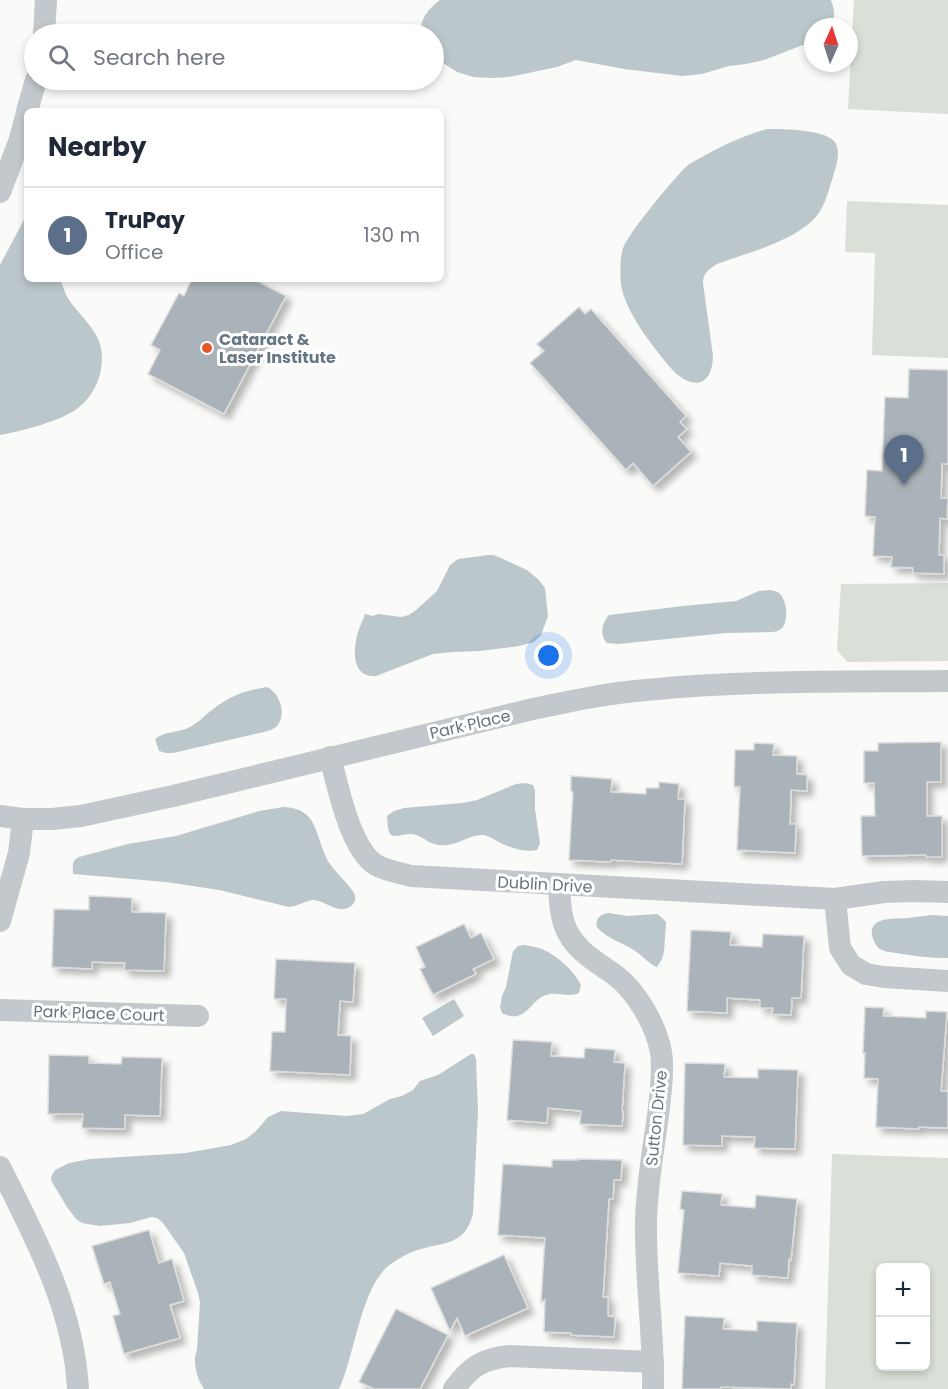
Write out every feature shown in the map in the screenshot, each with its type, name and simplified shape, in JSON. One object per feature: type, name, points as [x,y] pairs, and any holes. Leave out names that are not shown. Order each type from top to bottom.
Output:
[{"type":"street","points":[[45,24],[46,0]]},
{"type":"street","points":[[28,108],[33,90]]},
{"type":"street","points":[[0,192],[24,123]]},
{"type":"street","name":"Park Place","points":[[0,816],[52,819],[81,816],[533,709],[644,690],[742,683],[948,681]]},
{"type":"street","name":"Dublin Drive","points":[[330,757],[352,833],[361,850],[377,866],[411,876],[835,899],[884,892],[948,892]]},
{"type":"street","points":[[0,921],[19,853],[23,819]]},
{"type":"street","name":"Sutton Drive","points":[[559,884],[561,913],[568,934],[585,954],[617,977],[636,996],[650,1020],[661,1053],[662,1086],[646,1218],[653,1389]]},
{"type":"street","points":[[835,899],[840,948],[851,965],[867,974],[884,977],[948,981]]},
{"type":"street","name":"Park Place Court","points":[[0,1010],[198,1016]]},
{"type":"street","points":[[0,1167],[39,1246],[63,1306],[77,1370],[78,1389]]},
{"type":"street","points":[[454,1389],[478,1364],[494,1358],[509,1356],[653,1362]]},
{"type":"shaded area","points":[[440,0],[831,0],[834,14],[833,18],[804,18],[804,45],[764,60],[729,66],[702,74],[682,76],[576,60],[557,67],[509,77],[491,78],[473,77],[457,72],[444,64],[444,24],[422,24],[426,15]]},
{"type":"shaded area","points":[[854,0],[948,0],[948,114],[848,109],[850,72],[858,72],[858,18],[853,18]]},
{"type":"shaded area","points":[[767,129],[804,131],[832,139],[838,153],[832,180],[819,212],[802,229],[767,247],[717,264],[705,274],[703,283],[713,356],[712,367],[704,381],[691,382],[676,374],[633,317],[621,284],[620,266],[623,248],[649,210],[688,165],[735,141]]},
{"type":"shaded area","points":[[847,201],[948,205],[948,358],[872,355],[875,253],[845,252]]},
{"type":"shaded area","points":[[24,220],[24,282],[61,282],[69,300],[90,325],[99,341],[102,359],[96,386],[78,408],[52,421],[0,435],[0,265]]},
{"type":"shaded area","points":[[494,555],[527,570],[545,588],[548,616],[541,635],[534,642],[480,651],[433,654],[376,676],[362,672],[356,661],[355,646],[365,614],[401,617],[409,615],[437,591],[450,565],[458,559]]},
{"type":"shaded area","points":[[948,583],[948,661],[847,662],[837,650],[841,584]]},
{"type":"shaded area","points":[[770,590],[782,596],[785,605],[786,620],[782,628],[777,631],[726,633],[618,644],[607,643],[602,633],[603,625],[609,615],[736,601],[759,591]]},
{"type":"shaded area","points":[[267,687],[272,690],[281,704],[280,721],[274,728],[173,753],[159,751],[155,739],[159,736],[190,727],[232,697]]},
{"type":"shaded area","points":[[516,784],[533,785],[535,790],[540,843],[537,850],[517,849],[483,835],[441,845],[412,834],[393,836],[390,834],[387,817],[394,811],[477,800]]},
{"type":"shaded area","points":[[284,807],[305,813],[311,819],[330,864],[354,893],[355,900],[351,906],[341,909],[313,900],[289,907],[219,890],[166,882],[73,874],[74,862],[79,857],[128,844],[176,836],[259,811]]},
{"type":"shaded area","points":[[608,913],[628,916],[657,914],[666,922],[664,952],[657,967],[597,927],[599,917]]},
{"type":"shaded area","points":[[932,915],[948,916],[948,958],[922,957],[885,951],[878,948],[873,940],[872,929],[879,922]]},
{"type":"shaded area","points":[[523,945],[536,947],[554,955],[574,974],[581,985],[579,993],[546,995],[527,1011],[517,1016],[502,1013],[500,1007],[513,951]]},
{"type":"shaded area","points":[[454,999],[464,1016],[433,1036],[422,1018]]},
{"type":"shaded area","points":[[474,1054],[476,1059],[478,1111],[473,1213],[469,1225],[464,1233],[450,1242],[406,1255],[388,1266],[379,1277],[364,1307],[339,1389],[204,1389],[195,1365],[200,1302],[198,1293],[184,1253],[163,1223],[151,1217],[130,1223],[100,1226],[82,1223],[67,1207],[52,1182],[51,1177],[55,1170],[69,1163],[90,1159],[186,1153],[231,1145],[246,1139],[268,1117],[281,1111],[347,1116],[363,1114],[390,1099],[413,1090],[420,1081],[438,1075]]},
{"type":"shaded area","points":[[832,1154],[948,1158],[948,1389],[825,1389]]},
{"type":"building","name":"Cataract & Laser Institute","points":[[191,282],[259,282],[286,296],[224,414],[148,374],[160,350],[151,345],[179,293],[184,296]]},
{"type":"building","points":[[579,307],[585,314],[591,309],[686,416],[680,422],[687,429],[678,437],[691,452],[653,486],[633,463],[626,470],[530,363],[544,351],[537,344]]},
{"type":"building","points":[[909,369],[948,370],[948,464],[942,464],[941,498],[948,498],[947,519],[940,518],[939,555],[944,555],[944,574],[913,573],[913,568],[891,567],[892,557],[873,556],[875,517],[865,516],[867,470],[882,471],[885,397],[908,398]]},
{"type":"building","points":[[941,742],[941,782],[927,782],[927,816],[942,816],[942,857],[862,856],[861,816],[875,816],[874,783],[864,783],[864,751],[878,751],[878,743]]},
{"type":"building","points":[[754,743],[774,744],[773,755],[797,756],[797,774],[807,775],[807,791],[791,790],[790,824],[796,824],[795,853],[737,850],[740,787],[734,787],[735,750],[754,750]]},
{"type":"building","points":[[571,776],[612,779],[611,792],[646,794],[646,788],[659,788],[659,782],[679,784],[678,799],[685,799],[682,864],[569,860],[573,792],[571,791]]},
{"type":"building","points":[[89,896],[132,898],[132,912],[166,913],[164,971],[124,970],[125,963],[92,962],[92,969],[52,967],[54,909],[89,910]]},
{"type":"building","points":[[464,924],[471,938],[481,933],[494,959],[473,969],[476,974],[433,995],[420,969],[425,967],[416,947]]},
{"type":"building","points":[[691,930],[731,932],[730,945],[762,947],[763,934],[804,936],[801,998],[792,998],[791,1015],[772,1014],[773,1008],[760,1008],[760,1000],[727,998],[727,1013],[687,1011]]},
{"type":"building","points":[[276,959],[355,963],[353,1002],[340,1001],[338,1035],[351,1036],[350,1075],[270,1071],[272,1032],[285,1032],[286,999],[274,999]]},
{"type":"building","points":[[865,1007],[884,1008],[883,1016],[926,1018],[926,1011],[947,1012],[941,1091],[948,1091],[948,1128],[876,1127],[878,1079],[864,1078]]},
{"type":"building","points":[[513,1040],[552,1042],[551,1056],[584,1058],[585,1048],[615,1050],[614,1062],[625,1063],[622,1126],[580,1124],[581,1111],[548,1108],[547,1123],[507,1120]]},
{"type":"building","points":[[49,1055],[89,1056],[89,1063],[121,1064],[122,1057],[162,1058],[160,1116],[125,1115],[125,1129],[82,1128],[83,1114],[48,1114]]},
{"type":"building","points":[[685,1063],[725,1064],[724,1077],[758,1078],[758,1069],[798,1070],[795,1149],[754,1148],[755,1137],[722,1136],[722,1146],[683,1145]]},
{"type":"building","points":[[552,1160],[622,1160],[621,1180],[614,1180],[613,1199],[609,1199],[603,1297],[608,1297],[608,1316],[615,1317],[614,1337],[544,1332],[545,1300],[541,1302],[545,1238],[498,1235],[503,1164],[552,1167]]},
{"type":"building","points":[[682,1191],[722,1194],[721,1205],[755,1208],[756,1195],[797,1199],[788,1278],[752,1275],[752,1266],[720,1263],[719,1276],[678,1273],[684,1210],[680,1209]]},
{"type":"building","points":[[149,1230],[159,1263],[172,1259],[184,1301],[170,1305],[180,1338],[124,1354],[113,1316],[120,1314],[110,1282],[104,1284],[92,1246]]},
{"type":"building","points":[[504,1255],[528,1308],[465,1336],[457,1318],[450,1331],[431,1288]]},
{"type":"building","points":[[396,1309],[448,1335],[420,1389],[374,1389],[359,1382]]},
{"type":"building","points":[[685,1316],[724,1318],[723,1329],[757,1331],[757,1321],[797,1323],[794,1385],[791,1384],[791,1389],[721,1387],[721,1389],[682,1389]]},
{"type":"place","name":"Cataract & Laser Institute","points":[[207,348]]},
{"type":"place","name":"TruPay","points":[[904,485]]}]
